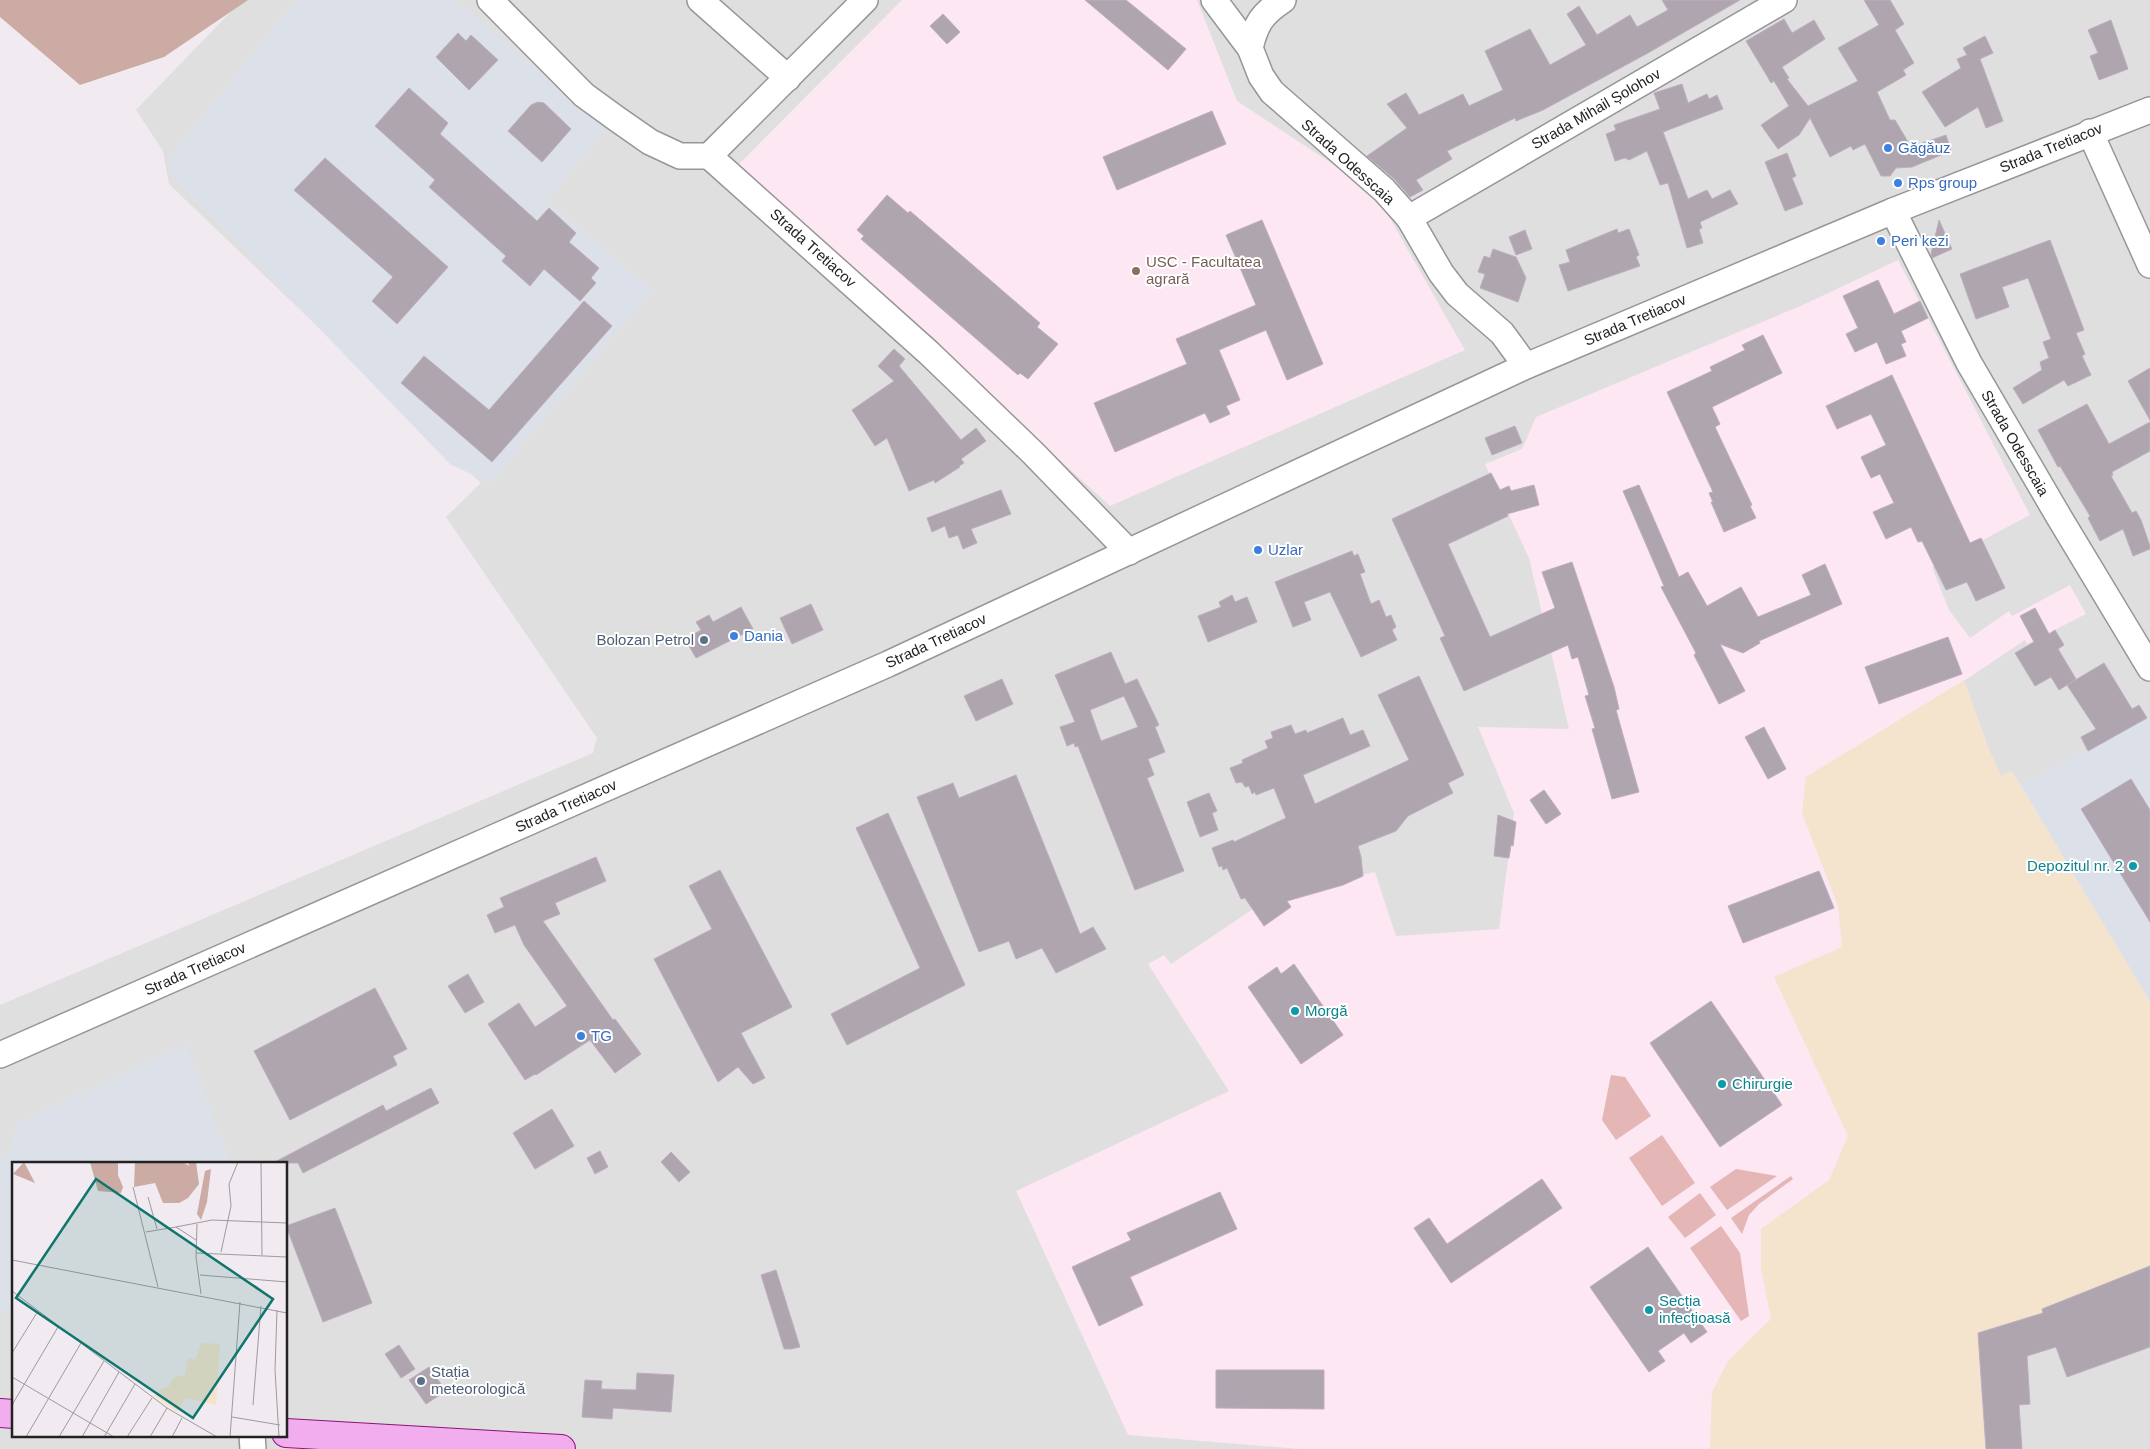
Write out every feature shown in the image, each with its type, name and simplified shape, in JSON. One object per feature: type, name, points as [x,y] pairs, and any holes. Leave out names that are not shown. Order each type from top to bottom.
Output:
[{"type":"main road","points":[[288,1433],[512,1448],[561,1449]]},
{"type":"street","points":[[490,0],[584,95],[650,142],[680,156],[709,156],[865,0]]},
{"type":"street","points":[[700,0],[788,78]]},
{"type":"street","name":"Strada Odesscaia","points":[[1214,0],[1250,48],[1260,76],[1272,92],[1384,190],[1409,218],[1440,273],[1457,294],[1502,333],[1526,366]]},
{"type":"street","points":[[1250,48],[1255,26],[1268,10],[1283,0]]},
{"type":"street","name":"Strada Mihail Șolohov","points":[[1409,218],[1784,0]]},
{"type":"street","name":"Strada Tretiacov","points":[[0,1054],[888,664],[1526,366],[1893,211],[2150,110]]},
{"type":"street","points":[[2090,132],[2150,265]]},
{"type":"street","name":"Strada Tretiacov","points":[[709,156],[930,353],[1034,454],[1129,552]]},
{"type":"street","name":"Strada Odesscaia","points":[[1893,211],[1969,363],[2150,668]]},
{"type":"street","points":[[252,1436],[253,1449]]},
{"type":"shaded area","points":[[0,0],[248,0],[164,57],[80,85],[0,17]]},
{"type":"shaded area","points":[[242,0],[2150,0],[2150,1449],[0,1449],[0,1005],[593,753],[597,738],[446,517],[481,483],[169,184],[163,151],[136,110]]},
{"type":"shaded area","points":[[302,0],[455,0],[607,128],[546,201],[653,290],[490,483],[450,464],[177,181],[167,161],[292,5]]},
{"type":"shaded area","name":"USC - Facultatea agrară","points":[[902,0],[1197,0],[1237,101],[1375,192],[1465,350],[1110,506],[737,166]]},
{"type":"shaded area","points":[[1898,260],[2030,515],[1932,567],[1949,610],[1970,638],[2009,611],[2012,616],[2070,585],[2086,614],[2027,644],[2025,640],[1964,681],[1989,750],[2001,776],[2012,771],[2150,1002],[2042,1309],[2043,1313],[1978,1333],[1986,1449],[1300,1449],[1128,1435],[1016,1191],[1229,1091],[1148,964],[1164,955],[1171,964],[1280,891],[1375,872],[1396,936],[1499,929],[1514,813],[1478,727],[1569,729],[1529,558],[1485,464],[1522,449],[1536,417],[1805,304]]},
{"type":"shaded area","points":[[1964,680],[1989,750],[2001,776],[2012,771],[2150,1002],[2150,1266],[2042,1309],[2043,1313],[1978,1333],[1986,1449],[1710,1449],[1712,1392],[1728,1361],[1771,1319],[1761,1268],[1761,1229],[1829,1180],[1848,1136],[1774,977],[1842,947],[1838,906],[1802,813],[1806,777]]},
{"type":"shaded area","points":[[2147,718],[2150,723],[2150,1002],[2050,837],[2021,785]]},
{"type":"shaded area","points":[[186,1045],[231,1162],[12,1162],[12,1313],[0,1310],[0,1157],[8,1153],[18,1123]]},
{"type":"shaded area","points":[[1611,1075],[1625,1077],[1651,1116],[1616,1140],[1602,1120]]},
{"type":"shaded area","points":[[1662,1135],[1695,1183],[1662,1206],[1629,1158]]},
{"type":"shaded area","points":[[1736,1169],[1777,1176],[1727,1210],[1710,1187]]},
{"type":"shaded area","points":[[1791,1176],[1793,1179],[1759,1204],[1749,1215],[1742,1234],[1731,1218]]},
{"type":"shaded area","points":[[1700,1193],[1716,1215],[1685,1238],[1668,1217]]},
{"type":"shaded area","points":[[1721,1226],[1740,1253],[1749,1316],[1741,1321],[1690,1248]]},
{"type":"building","points":[[1085,0],[1126,0],[1186,49],[1168,70]]},
{"type":"building","points":[[1662,0],[1740,0],[1543,110],[1516,121],[1515,118],[1447,151],[1452,159],[1416,180],[1423,190],[1410,197],[1394,179],[1367,156],[1407,128],[1387,104],[1406,93],[1419,115],[1463,94],[1469,106],[1503,90],[1485,51],[1530,29],[1550,65],[1586,45],[1567,14],[1579,6],[1597,35],[1630,15],[1637,27],[1668,10]]},
{"type":"building","points":[[1864,0],[1890,0],[1904,24],[1895,30],[1914,63],[1903,70],[1906,75],[1877,92],[1890,120],[1895,120],[1911,147],[1946,135],[1951,151],[1912,167],[1896,168],[1890,176],[1881,176],[1865,144],[1853,150],[1851,146],[1830,157],[1810,118],[1799,135],[1778,149],[1761,125],[1789,106],[1774,81],[1771,83],[1746,41],[1784,19],[1792,33],[1814,20],[1825,39],[1782,67],[1789,78],[1787,79],[1808,106],[1858,81],[1838,48],[1879,25]]},
{"type":"building","points":[[943,14],[960,32],[947,44],[930,26]]},
{"type":"building","points":[[2111,20],[2128,69],[2099,80],[2090,56],[2098,53],[2088,30]]},
{"type":"building","points":[[458,33],[466,41],[471,35],[498,60],[469,90],[436,57]]},
{"type":"building","points":[[1985,36],[1993,53],[1980,59],[2003,121],[1986,128],[1978,107],[1945,127],[1922,92],[1961,68],[1957,59],[1967,55],[1963,48]]},
{"type":"building","points":[[1682,84],[1688,103],[1707,94],[1709,99],[1717,95],[1723,109],[1663,132],[1688,199],[1707,190],[1712,199],[1730,190],[1738,204],[1700,222],[1702,228],[1699,229],[1703,243],[1687,248],[1668,183],[1660,185],[1647,151],[1629,160],[1625,158],[1615,161],[1606,134],[1616,130],[1614,125],[1660,109],[1654,93]]},
{"type":"building","points":[[409,88],[448,123],[440,134],[537,221],[549,208],[576,233],[569,242],[599,268],[591,278],[596,283],[580,301],[544,269],[530,286],[502,261],[506,256],[429,187],[435,180],[375,126]]},
{"type":"building","points":[[538,102],[544,103],[571,129],[542,162],[508,131],[531,105]]},
{"type":"building","points":[[1212,111],[1226,144],[1117,190],[1103,157]]},
{"type":"building","points":[[1787,153],[1796,176],[1792,178],[1803,204],[1785,211],[1765,162]]},
{"type":"building","points":[[325,158],[448,267],[397,324],[372,301],[393,277],[294,190]]},
{"type":"building","points":[[887,195],[908,213],[910,211],[1040,323],[1037,327],[1058,344],[1028,379],[1020,373],[1018,375],[861,239],[864,236],[857,230]]},
{"type":"building","points":[[1262,220],[1323,364],[1287,380],[1266,330],[1219,350],[1240,400],[1226,406],[1230,414],[1210,423],[1205,413],[1115,452],[1094,403],[1187,364],[1176,339],[1256,305],[1226,235]]},
{"type":"building","points":[[1939,220],[1952,249],[1932,258],[1931,254]]},
{"type":"building","points":[[1617,229],[1618,233],[1629,229],[1639,255],[1636,257],[1640,266],[1568,291],[1559,265],[1570,262],[1566,250]]},
{"type":"building","points":[[1525,230],[1532,249],[1516,255],[1509,237]]},
{"type":"building","points":[[2050,240],[2084,330],[2076,333],[2085,354],[2082,356],[2091,375],[2068,386],[2064,380],[2023,404],[2013,388],[2042,370],[2040,362],[2049,358],[2043,342],[2051,339],[2028,278],[2002,287],[2009,307],[1976,319],[1960,274]]},
{"type":"building","points":[[1493,249],[1516,257],[1526,278],[1518,302],[1480,288],[1485,274],[1478,272],[1484,256],[1490,258]]},
{"type":"building","points":[[1878,280],[1894,314],[1920,301],[1928,318],[1901,331],[1906,342],[1901,344],[1906,356],[1886,364],[1877,342],[1855,352],[1846,334],[1858,328],[1843,296]]},
{"type":"building","points":[[584,301],[612,326],[492,462],[401,383],[424,356],[489,410]]},
{"type":"building","points":[[1763,335],[1782,373],[1712,407],[1720,424],[1715,427],[1752,505],[1750,506],[1756,518],[1724,532],[1711,502],[1713,502],[1709,493],[1713,492],[1667,392],[1712,371],[1710,367],[1745,350],[1742,345]]},
{"type":"building","points":[[894,349],[905,359],[899,366],[961,440],[976,428],[986,441],[961,459],[964,463],[960,467],[935,483],[934,480],[909,491],[887,438],[875,446],[852,410],[894,381],[878,366]]},
{"type":"building","points":[[2150,368],[2150,420],[2128,381]]},
{"type":"building","points":[[1892,375],[1970,543],[1981,538],[2005,588],[1976,601],[1967,582],[1946,590],[1922,541],[1918,542],[1911,527],[1886,539],[1873,512],[1894,503],[1880,474],[1871,478],[1861,457],[1886,445],[1871,414],[1837,429],[1826,406]]},
{"type":"building","points":[[2087,404],[2109,444],[2150,422],[2150,451],[2112,472],[2113,475],[2111,476],[2132,513],[2136,511],[2150,546],[2150,549],[2133,556],[2123,529],[2100,541],[2088,518],[2090,516],[2060,466],[2058,467],[2038,430]]},
{"type":"building","points":[[1515,426],[1522,443],[1492,455],[1485,438]]},
{"type":"building","points":[[1491,473],[1500,490],[1509,486],[1511,491],[1534,485],[1539,505],[1507,514],[1508,516],[1448,544],[1490,637],[1555,608],[1542,572],[1572,562],[1614,687],[1619,709],[1616,710],[1639,792],[1612,799],[1592,729],[1595,728],[1585,696],[1589,695],[1578,657],[1572,659],[1568,645],[1464,691],[1440,638],[1445,636],[1392,519]]},
{"type":"building","points":[[1639,485],[1679,577],[1688,572],[1707,606],[1741,587],[1758,617],[1811,595],[1802,575],[1825,564],[1842,604],[1759,641],[1760,643],[1743,653],[1720,644],[1745,691],[1719,704],[1694,655],[1696,653],[1661,587],[1664,586],[1623,491]]},
{"type":"building","points":[[1001,490],[1011,514],[971,529],[977,543],[963,549],[958,535],[949,538],[945,526],[932,532],[927,518]]},
{"type":"building","points":[[1352,551],[1354,556],[1358,554],[1365,572],[1360,574],[1371,604],[1379,600],[1386,617],[1391,615],[1396,627],[1392,630],[1397,640],[1361,657],[1330,592],[1304,602],[1311,620],[1293,627],[1275,582]]},
{"type":"building","points":[[1232,595],[1235,602],[1247,597],[1257,622],[1208,642],[1198,616],[1221,607],[1219,602]]},
{"type":"building","points":[[811,604],[823,630],[792,644],[780,618]]},
{"type":"building","points":[[741,607],[753,629],[696,658],[685,639],[701,630],[696,622],[709,615],[713,622]]},
{"type":"building","points":[[2035,608],[2049,634],[2055,630],[2064,645],[2058,649],[2076,679],[2059,690],[2051,677],[2035,686],[2015,653],[2034,642],[2020,616]]},
{"type":"building","points":[[1948,637],[1962,674],[1879,704],[1865,667]]},
{"type":"building","points":[[1111,652],[1125,684],[1137,679],[1159,725],[1155,727],[1165,752],[1148,759],[1154,775],[1147,778],[1184,871],[1135,890],[1078,746],[1075,747],[1074,743],[1067,746],[1060,727],[1075,722],[1055,675]],"holes":[[[1124,696],[1138,727],[1101,741],[1090,710]]]},
{"type":"building","points":[[2104,663],[2132,709],[2139,705],[2147,718],[2088,751],[2081,737],[2096,729],[2067,685]]},
{"type":"building","points":[[1419,676],[1464,775],[1448,783],[1453,793],[1408,816],[1396,831],[1358,846],[1363,876],[1343,885],[1287,901],[1291,907],[1264,926],[1245,898],[1241,899],[1227,868],[1223,870],[1222,866],[1219,867],[1212,848],[1233,840],[1234,842],[1286,818],[1274,788],[1256,795],[1255,792],[1252,794],[1249,786],[1245,787],[1242,782],[1236,783],[1230,768],[1243,763],[1242,760],[1268,748],[1265,741],[1273,738],[1271,732],[1291,725],[1295,734],[1306,730],[1307,733],[1343,718],[1350,735],[1363,730],[1370,746],[1303,775],[1315,804],[1409,760],[1378,695]]},
{"type":"building","points":[[1002,679],[1013,704],[976,721],[964,696]]},
{"type":"building","points":[[1764,727],[1786,769],[1768,779],[1745,737]]},
{"type":"building","points":[[1016,775],[1080,934],[1093,927],[1106,949],[1056,973],[1042,948],[1016,959],[1009,941],[979,952],[917,797],[953,783],[959,798]]},
{"type":"building","name":"Depozitul nr. 2","points":[[2131,779],[2150,810],[2150,922],[2081,809]]},
{"type":"building","points":[[1544,790],[1561,814],[1546,824],[1530,800]]},
{"type":"building","points":[[1209,793],[1217,811],[1212,813],[1218,830],[1200,837],[1187,802]]},
{"type":"building","points":[[888,813],[965,985],[847,1045],[831,1014],[920,968],[856,828]]},
{"type":"building","points":[[1498,815],[1516,822],[1513,846],[1511,845],[1509,858],[1494,856]]},
{"type":"building","points":[[596,857],[606,881],[555,903],[560,914],[543,921],[613,1020],[615,1019],[641,1054],[615,1073],[590,1040],[536,1075],[525,1080],[488,1024],[519,1003],[535,1027],[567,1006],[524,945],[515,925],[495,933],[487,915],[504,907],[500,898]]},
{"type":"building","points":[[720,870],[792,1007],[741,1033],[765,1078],[753,1084],[738,1067],[718,1082],[654,959],[712,929],[689,886]]},
{"type":"building","points":[[1819,871],[1834,908],[1743,943],[1728,906]]},
{"type":"building","name":"Morgă","points":[[1294,964],[1343,1035],[1301,1064],[1248,987],[1277,967],[1281,974]]},
{"type":"building","points":[[468,974],[484,1002],[465,1013],[448,986]]},
{"type":"building","points":[[375,988],[407,1049],[393,1056],[397,1065],[290,1120],[254,1051]]},
{"type":"building","name":"Chirurgie","points":[[1711,1001],[1782,1105],[1720,1147],[1650,1043]]},
{"type":"building","points":[[431,1088],[439,1103],[303,1173],[298,1163],[275,1162],[383,1105],[386,1111]]},
{"type":"building","points":[[552,1109],[574,1146],[535,1169],[513,1133]]},
{"type":"building","points":[[600,1151],[608,1167],[595,1174],[587,1158]]},
{"type":"building","points":[[671,1152],[690,1172],[679,1182],[661,1162]]},
{"type":"building","points":[[1542,1179],[1562,1208],[1451,1283],[1414,1228],[1429,1218],[1447,1244]]},
{"type":"building","points":[[1220,1192],[1237,1229],[1130,1277],[1143,1305],[1099,1326],[1072,1267],[1131,1240],[1127,1233]]},
{"type":"building","points":[[335,1208],[372,1303],[323,1322],[288,1231],[288,1225]]},
{"type":"building","name":"Secția infecțioasă","points":[[1648,1247],[1707,1332],[1691,1343],[1684,1333],[1658,1351],[1665,1361],[1649,1372],[1590,1287]]},
{"type":"building","points":[[2150,1266],[2150,1347],[2067,1377],[2056,1347],[2027,1356],[2030,1404],[2019,1405],[2022,1449],[1986,1449],[1978,1333],[2043,1313],[2042,1309]]},
{"type":"building","points":[[776,1270],[800,1347],[784,1349],[761,1275]]},
{"type":"building","points":[[399,1345],[415,1369],[401,1378],[385,1354]]},
{"type":"building","points":[[429,1367],[446,1391],[426,1404],[409,1380]]},
{"type":"building","points":[[1216,1370],[1324,1370],[1324,1409],[1216,1408]]},
{"type":"building","points":[[637,1373],[674,1375],[671,1412],[613,1408],[612,1419],[582,1417],[585,1380],[602,1381],[601,1389],[636,1390]]},
{"type":"place","name":"Găgăuz","points":[[1888,148]]},
{"type":"place","name":"Rps group","points":[[1898,183]]},
{"type":"place","name":"Peri kezi","points":[[1881,241]]},
{"type":"place","name":"USC - Facultatea agrară","points":[[1136,271]]},
{"type":"place","name":"Uzlar","points":[[1258,550]]},
{"type":"place","name":"Dania","points":[[734,636]]},
{"type":"place","name":"Bolozan Petrol","points":[[704,640]]},
{"type":"place","name":"Depozitul nr. 2","points":[[2133,866]]},
{"type":"place","name":"Morgă","points":[[1295,1011]]},
{"type":"place","name":"TG","points":[[581,1036]]},
{"type":"place","name":"Chirurgie","points":[[1722,1084]]},
{"type":"place","name":"Secția infecțioasă","points":[[1649,1310]]},
{"type":"place","name":"Stația meteorologică","points":[[421,1381]]}]
